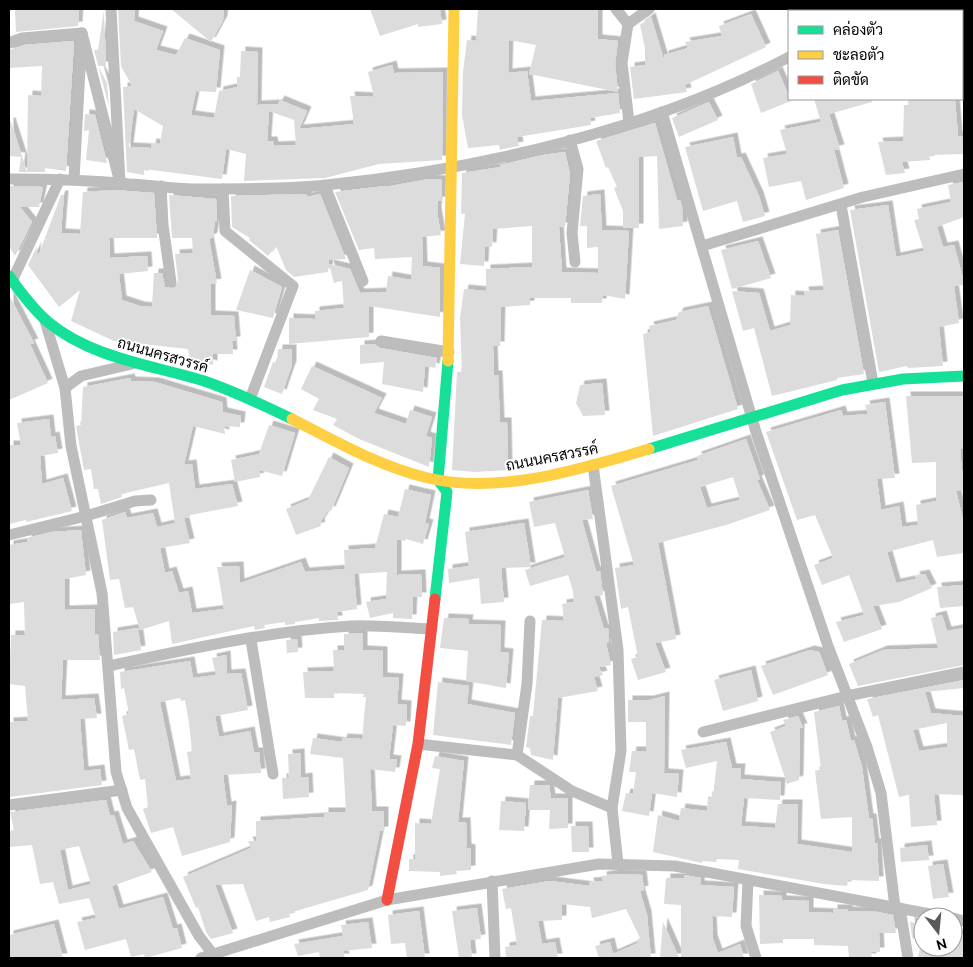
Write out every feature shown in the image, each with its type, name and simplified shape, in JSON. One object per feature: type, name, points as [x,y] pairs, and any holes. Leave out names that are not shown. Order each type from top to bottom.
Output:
[{"type":"main road","points":[[387,900],[418,744],[447,492],[438,480],[449,352],[454,9]]},
{"type":"main road","name":"ถนนนครสวรรค์","points":[[10,280],[31,307],[75,342],[114,357],[205,382],[250,399],[328,438],[382,462],[438,480],[477,483],[519,481],[593,465],[650,449],[803,399],[873,383],[906,378],[964,376]]},
{"type":"street","points":[[111,9],[120,183]]},
{"type":"street","points":[[616,9],[628,24]]},
{"type":"street","points":[[629,122],[622,63],[628,24],[649,9]]},
{"type":"street","points":[[82,33],[120,183]]},
{"type":"street","points":[[9,43],[22,38],[82,33]]},
{"type":"street","points":[[74,179],[82,33]]},
{"type":"street","points":[[9,179],[74,179],[223,189],[325,186],[453,169],[570,140],[662,112],[748,78],[788,58]]},
{"type":"street","points":[[662,112],[752,416],[828,646],[867,746],[880,793],[908,958]]},
{"type":"street","points":[[570,140],[578,169],[572,233],[575,262]]},
{"type":"street","points":[[702,246],[864,197],[964,174]]},
{"type":"street","points":[[10,280],[60,179]]},
{"type":"street","points":[[161,186],[163,225],[171,282]]},
{"type":"street","points":[[325,186],[363,281]]},
{"type":"street","points":[[223,189],[225,231],[293,286],[250,399]]},
{"type":"street","points":[[841,205],[873,383]]},
{"type":"street","points":[[44,319],[65,388],[72,446],[102,593],[116,772],[126,808],[199,936],[215,957]]},
{"type":"street","points":[[382,341],[449,352]]},
{"type":"street","points":[[65,388],[81,376],[136,363]]},
{"type":"street","points":[[593,465],[618,650],[621,751],[612,808],[618,864]]},
{"type":"street","points":[[9,535],[86,516],[134,501],[151,500]]},
{"type":"street","points":[[517,756],[527,684],[530,621]]},
{"type":"street","points":[[109,666],[216,644],[251,640],[289,632],[353,626],[431,629]]},
{"type":"street","points":[[251,640],[273,774]]},
{"type":"street","points":[[703,732],[847,696],[964,672]]},
{"type":"street","points":[[418,744],[517,756],[572,791],[612,808]]},
{"type":"street","points":[[9,805],[122,790]]},
{"type":"street","points":[[201,958],[215,957],[387,900],[599,864],[676,866],[913,911]]},
{"type":"street","points":[[748,880],[746,926],[756,958]]},
{"type":"street","points":[[492,881],[495,958]]},
{"type":"building","points":[[15,9],[79,9],[78,26],[16,32]]},
{"type":"building","points":[[118,9],[135,9],[134,21],[163,31],[156,50],[176,55],[185,38],[220,50],[216,92],[196,91],[191,115],[214,118],[219,91],[237,87],[237,77],[240,77],[241,51],[258,52],[257,105],[278,104],[280,100],[307,111],[299,129],[354,124],[350,96],[374,97],[368,72],[392,65],[394,73],[443,72],[442,160],[379,164],[325,178],[244,181],[246,154],[226,149],[222,179],[144,169],[144,175],[127,172],[123,87],[132,86],[121,66]],"holes":[[[134,109],[163,126],[160,144],[152,143],[151,148],[129,147]],[[269,111],[294,120],[296,145],[274,146],[273,141],[267,141]]]},
{"type":"building","points":[[171,9],[224,9],[223,20],[211,42]]},
{"type":"building","points":[[370,9],[440,9],[442,24],[418,27],[418,24],[380,36]]},
{"type":"building","points":[[478,9],[598,9],[598,39],[618,41],[615,64],[618,92],[529,74],[536,45],[509,40],[508,73],[527,71],[531,101],[618,93],[620,113],[590,118],[591,125],[517,137],[519,146],[500,150],[499,145],[468,148],[462,115],[463,72],[467,40],[476,41]]},
{"type":"building","points":[[104,10],[106,66],[98,66],[94,50],[98,50]]},
{"type":"building","points":[[751,14],[766,47],[685,85],[687,92],[634,99],[630,67],[645,65],[645,48],[640,25],[651,17],[664,60],[664,55],[688,48],[685,42],[722,36],[719,26]]},
{"type":"building","points":[[74,41],[66,171],[45,168],[45,172],[27,172],[28,95],[41,96],[42,66],[9,68],[9,50],[24,45]]},
{"type":"building","points":[[98,67],[107,83],[109,107]]},
{"type":"building","points":[[778,71],[788,94],[788,100],[791,101],[761,113],[751,84]]},
{"type":"building","points":[[814,100],[872,100],[872,102],[829,114],[840,149],[834,150],[844,188],[806,200],[801,181],[769,187],[763,158],[787,154],[780,130],[821,122]]},
{"type":"building","points":[[908,100],[955,100],[958,136],[962,136],[964,154],[929,155],[930,160],[902,162],[905,173],[886,175],[878,142],[903,141],[904,105],[909,105]]},
{"type":"building","points":[[709,102],[718,120],[679,137],[672,118]]},
{"type":"building","points":[[85,114],[95,115],[107,163],[86,160],[89,130],[84,131]]},
{"type":"building","points":[[9,122],[11,122],[27,172],[19,172],[21,157],[9,156]]},
{"type":"building","points":[[655,123],[677,200],[680,200],[682,206],[683,226],[659,229],[657,156],[639,157],[639,228],[623,228],[623,211],[614,188],[617,187],[608,167],[606,168],[596,141]]},
{"type":"building","points":[[733,137],[737,158],[741,157],[759,196],[765,216],[743,222],[737,201],[703,211],[685,147]]},
{"type":"building","points":[[565,152],[570,174],[565,227],[559,227],[562,272],[598,273],[598,247],[587,248],[587,226],[580,226],[583,196],[600,194],[602,230],[629,231],[625,299],[603,295],[602,303],[571,303],[571,298],[530,298],[530,305],[501,307],[500,346],[493,346],[494,375],[498,375],[500,422],[507,422],[508,470],[475,472],[452,470],[457,372],[462,372],[460,318],[464,289],[486,291],[486,269],[532,267],[532,226],[493,229],[492,247],[485,246],[484,266],[460,264],[465,214],[461,214],[462,173],[501,167],[500,165]]},
{"type":"building","points":[[429,179],[442,180],[441,201],[438,201],[437,212],[441,235],[422,237],[423,266],[440,268],[440,317],[369,306],[369,337],[289,344],[289,318],[315,319],[315,311],[344,308],[342,281],[334,283],[329,264],[350,269],[360,293],[386,292],[388,276],[411,280],[412,257],[375,259],[374,248],[359,250],[335,192],[385,187]]},
{"type":"building","points":[[964,182],[964,217],[937,227],[943,247],[954,245],[964,282],[964,285],[954,286],[959,323],[939,327],[943,366],[908,368],[907,366],[879,372],[850,210],[888,205],[896,257],[924,251],[914,220],[919,219],[917,209],[951,202],[948,185]]},
{"type":"building","points":[[9,186],[43,187],[39,207],[20,207],[32,222],[15,256],[9,246]]},
{"type":"building","points":[[114,190],[154,193],[157,238],[109,238],[110,258],[147,256],[148,271],[119,274],[122,300],[140,306],[152,307],[154,273],[162,273],[165,287],[175,288],[178,281],[175,254],[193,253],[192,238],[172,238],[169,195],[216,199],[217,222],[215,221],[213,237],[209,239],[217,283],[211,284],[211,315],[234,316],[236,341],[232,341],[233,354],[213,354],[213,365],[190,359],[188,349],[114,341],[71,321],[80,290],[59,307],[28,265],[37,246],[36,253],[39,254],[61,195],[64,195],[61,233],[80,234],[83,192]]},
{"type":"building","points":[[307,194],[307,197],[320,194],[346,259],[329,260],[328,272],[294,277],[286,270],[276,246],[268,256],[249,240],[250,238],[232,227],[231,196]]},
{"type":"building","points":[[838,230],[864,374],[837,378],[837,380],[772,396],[754,328],[743,331],[732,291],[759,293],[770,331],[790,325],[791,295],[805,296],[804,291],[824,290],[816,234]]},
{"type":"building","points":[[758,241],[771,278],[732,289],[721,250]]},
{"type":"building","points":[[250,270],[282,287],[273,318],[236,310]]},
{"type":"building","points":[[9,295],[34,343],[30,344],[48,383],[9,400]]},
{"type":"building","points":[[708,306],[738,409],[653,436],[643,334],[651,332],[649,326],[676,320],[679,312]]},
{"type":"building","points":[[374,344],[380,348],[437,358],[435,368],[425,366],[423,392],[382,384],[384,362],[360,364],[360,345]]},
{"type":"building","points":[[278,349],[292,349],[292,365],[282,394],[264,387],[273,362],[277,363]]},
{"type":"building","points":[[312,366],[382,398],[374,413],[406,424],[410,410],[432,417],[426,436],[432,438],[429,467],[359,439],[333,425],[337,419],[313,410],[319,399],[301,389]]},
{"type":"building","points":[[130,378],[131,381],[155,382],[222,402],[223,412],[241,416],[240,427],[224,426],[225,434],[193,426],[184,465],[192,464],[195,489],[232,484],[238,506],[190,515],[190,517],[184,518],[190,543],[160,548],[165,573],[172,571],[179,593],[188,591],[192,613],[224,609],[217,567],[239,566],[240,583],[301,562],[305,572],[345,569],[344,550],[375,548],[384,514],[398,517],[405,489],[431,495],[425,523],[429,524],[423,544],[406,539],[405,541],[397,539],[397,575],[421,574],[422,597],[413,597],[412,619],[393,618],[393,613],[370,618],[366,602],[386,599],[387,572],[354,574],[357,609],[337,612],[338,620],[319,621],[319,618],[285,625],[285,622],[264,625],[265,628],[255,630],[254,626],[172,644],[169,621],[140,630],[133,607],[125,608],[119,579],[110,580],[102,520],[125,512],[127,518],[153,513],[157,527],[175,523],[169,483],[121,494],[122,497],[101,504],[98,489],[94,489],[91,469],[84,470],[76,426],[81,425],[83,387]]},
{"type":"building","points":[[602,383],[605,415],[583,416],[576,403],[580,385]]},
{"type":"building","points":[[906,396],[964,396],[964,449],[960,449],[964,491],[956,491],[964,523],[964,553],[937,557],[933,540],[887,552],[896,583],[916,579],[915,576],[925,574],[932,588],[899,602],[873,606],[882,629],[844,642],[836,622],[864,615],[849,575],[822,585],[814,565],[833,558],[815,515],[797,520],[766,432],[841,410],[843,416],[868,414],[865,405],[885,402],[895,478],[877,479],[881,510],[899,506],[902,527],[918,525],[916,505],[936,501],[936,462],[912,463]]},
{"type":"building","points":[[49,419],[51,437],[55,436],[58,453],[40,456],[42,484],[63,478],[72,511],[9,524],[9,445],[21,445],[17,423]]},
{"type":"building","points":[[269,425],[295,433],[282,476],[259,470],[260,477],[235,482],[231,460],[259,454]]},
{"type":"building","points":[[746,439],[760,479],[757,480],[770,510],[726,525],[658,543],[676,639],[655,643],[666,672],[638,680],[631,659],[638,657],[628,607],[621,609],[615,568],[634,565],[611,486],[698,460],[697,456]],"holes":[[[733,477],[740,500],[707,508],[700,487]]]},
{"type":"building","points":[[329,457],[349,468],[331,511],[328,510],[320,523],[321,526],[296,535],[286,509],[308,500]]},
{"type":"building","points":[[588,490],[593,519],[582,520],[596,571],[600,571],[603,595],[594,596],[604,629],[608,628],[609,642],[606,643],[611,665],[599,667],[603,675],[594,677],[598,691],[558,698],[553,760],[531,755],[530,748],[526,747],[530,716],[533,716],[542,620],[564,621],[562,604],[574,602],[573,591],[568,575],[530,586],[525,570],[565,557],[555,523],[534,527],[529,502]]},
{"type":"building","points":[[524,523],[531,567],[501,568],[504,602],[481,604],[479,578],[449,583],[448,569],[469,566],[465,532]]},
{"type":"building","points":[[81,530],[86,575],[65,579],[65,610],[95,609],[95,635],[98,634],[100,660],[63,660],[61,700],[94,698],[97,718],[80,719],[84,771],[100,769],[102,785],[9,797],[9,722],[28,721],[25,686],[9,684],[11,635],[25,635],[24,602],[9,604],[9,545],[27,542],[27,538],[51,532]]},
{"type":"building","points":[[964,585],[964,606],[940,608],[937,587]]},
{"type":"building","points":[[942,615],[947,631],[964,628],[964,665],[858,686],[849,664],[883,650],[938,648],[931,618]]},
{"type":"building","points":[[444,618],[469,619],[468,624],[501,625],[500,652],[509,653],[506,688],[466,681],[468,651],[440,648]]},
{"type":"building","points":[[138,628],[141,650],[114,655],[113,632]]},
{"type":"building","points":[[363,633],[363,650],[383,651],[383,677],[399,678],[397,704],[407,705],[406,726],[393,725],[389,759],[397,760],[395,772],[370,769],[372,811],[384,811],[384,831],[380,831],[368,890],[289,913],[290,917],[270,922],[269,917],[256,921],[243,884],[215,885],[233,933],[211,939],[206,932],[198,907],[196,908],[183,877],[251,848],[248,841],[256,841],[256,821],[324,817],[324,812],[346,812],[343,758],[310,754],[313,738],[342,742],[343,738],[362,739],[366,697],[363,697],[364,694],[334,693],[334,698],[305,698],[303,672],[334,671],[333,650],[344,650],[344,634]]},
{"type":"building","points":[[297,639],[298,652],[287,653],[286,640]]},
{"type":"building","points":[[810,650],[819,652],[828,675],[773,695],[761,666]]},
{"type":"building","points":[[226,655],[227,674],[241,673],[248,710],[215,716],[219,737],[250,731],[254,752],[259,752],[261,773],[223,775],[227,806],[232,805],[230,842],[182,856],[173,827],[151,833],[143,809],[148,807],[145,779],[140,780],[134,749],[129,750],[122,716],[129,714],[124,688],[121,689],[120,672],[190,661],[193,678],[216,675],[212,658]],"holes":[[[180,698],[181,701],[185,700],[189,723],[192,751],[187,752],[191,779],[176,781],[160,702]]]},
{"type":"building","points":[[751,670],[758,701],[723,711],[714,680]]},
{"type":"building","points":[[964,680],[964,688],[925,692],[931,713],[964,716],[964,795],[934,794],[937,825],[911,827],[909,795],[899,797],[878,715],[873,717],[867,699]],"holes":[[[947,723],[947,747],[919,751],[913,730]]]},
{"type":"building","points":[[438,682],[469,686],[467,704],[515,713],[511,745],[433,735]]},
{"type":"building","points":[[665,696],[664,773],[679,774],[677,797],[652,793],[649,816],[622,811],[626,793],[633,794],[636,772],[629,772],[632,751],[646,751],[646,722],[628,722],[628,700],[649,700]]},
{"type":"building","points":[[839,706],[842,721],[846,720],[851,741],[854,740],[862,767],[869,818],[872,818],[875,843],[877,843],[879,881],[848,880],[847,886],[824,884],[738,869],[739,860],[717,859],[716,862],[702,861],[702,863],[653,852],[658,815],[679,821],[681,808],[707,811],[708,796],[713,797],[717,761],[686,768],[681,750],[726,742],[732,768],[741,768],[740,779],[781,782],[780,800],[744,798],[741,826],[775,828],[778,804],[798,804],[797,844],[852,852],[852,817],[821,819],[815,771],[821,769],[814,712]]},
{"type":"building","points":[[798,716],[803,728],[800,728],[799,780],[787,784],[770,732],[786,726],[783,720]]},
{"type":"building","points":[[300,753],[301,778],[308,777],[309,797],[283,799],[282,778],[289,778],[288,754]]},
{"type":"building","points":[[435,756],[464,761],[458,822],[466,822],[467,848],[471,849],[471,870],[456,871],[457,874],[440,876],[440,872],[409,871],[409,859],[415,859],[415,823],[431,824],[440,769],[432,768]]},
{"type":"building","points":[[530,785],[549,785],[551,798],[568,798],[568,828],[549,829],[550,810],[528,810]]},
{"type":"building","points":[[106,800],[110,816],[114,815],[123,844],[133,841],[152,872],[112,886],[119,909],[163,897],[173,929],[177,928],[182,948],[145,958],[144,954],[131,957],[126,939],[85,950],[77,922],[96,918],[89,898],[59,904],[53,882],[40,884],[32,845],[9,847],[9,831],[14,830],[10,812]],"holes":[[[79,846],[91,884],[68,890],[60,850]]]},
{"type":"building","points":[[501,801],[526,803],[524,831],[499,830]]},
{"type":"building","points":[[571,826],[588,826],[589,852],[572,852]]},
{"type":"building","points":[[927,845],[929,860],[901,862],[900,848]]},
{"type":"building","points":[[943,864],[949,897],[933,899],[928,866]]},
{"type":"building","points":[[615,874],[642,875],[644,890],[640,891],[647,915],[651,958],[599,958],[595,946],[610,942],[613,954],[638,943],[637,940],[640,938],[626,909],[592,918],[590,907],[562,904],[562,920],[538,921],[542,944],[555,942],[558,958],[506,958],[505,947],[517,945],[511,908],[506,909],[502,889],[550,881],[590,886],[589,882],[603,881],[602,876]]},
{"type":"building","points":[[684,875],[701,878],[700,885],[734,887],[732,917],[712,916],[713,939],[718,953],[740,944],[744,958],[681,958],[681,905],[664,904],[666,878],[684,878]]},
{"type":"building","points":[[759,895],[782,896],[782,900],[809,901],[809,912],[833,913],[833,909],[848,909],[848,911],[878,912],[893,915],[896,933],[879,933],[880,952],[871,952],[872,958],[849,958],[848,946],[814,945],[814,939],[783,939],[783,943],[760,944]]},
{"type":"building","points":[[477,908],[481,939],[470,940],[472,958],[459,958],[452,911]]},
{"type":"building","points":[[419,911],[425,958],[407,958],[405,943],[391,944],[388,915]]},
{"type":"building","points":[[910,921],[913,922],[912,938]]},
{"type":"building","points":[[368,922],[372,948],[343,951],[345,958],[320,958],[319,952],[298,956],[294,944],[343,936],[341,925]]},
{"type":"building","points":[[663,922],[679,958],[660,958]]},
{"type":"building","points":[[54,924],[63,958],[9,958],[9,935]]},
{"type":"building","points":[[964,935],[964,958],[918,958],[963,957]]},
{"type":"traffic: fast","points":[[9,276],[27,300],[48,322],[83,344],[123,359],[204,381],[248,398],[292,419]]},
{"type":"traffic: fast","points":[[435,599],[447,492],[438,480],[448,361]]},
{"type":"traffic: fast","points":[[649,449],[842,390],[903,379],[964,376]]},
{"type":"traffic: slow","points":[[448,361],[454,9]]},
{"type":"traffic: slow","points":[[292,419],[358,453],[393,467],[428,478],[455,482],[511,482],[568,471],[649,449]]},
{"type":"traffic: jam","points":[[387,900],[418,744],[435,599]]}]
